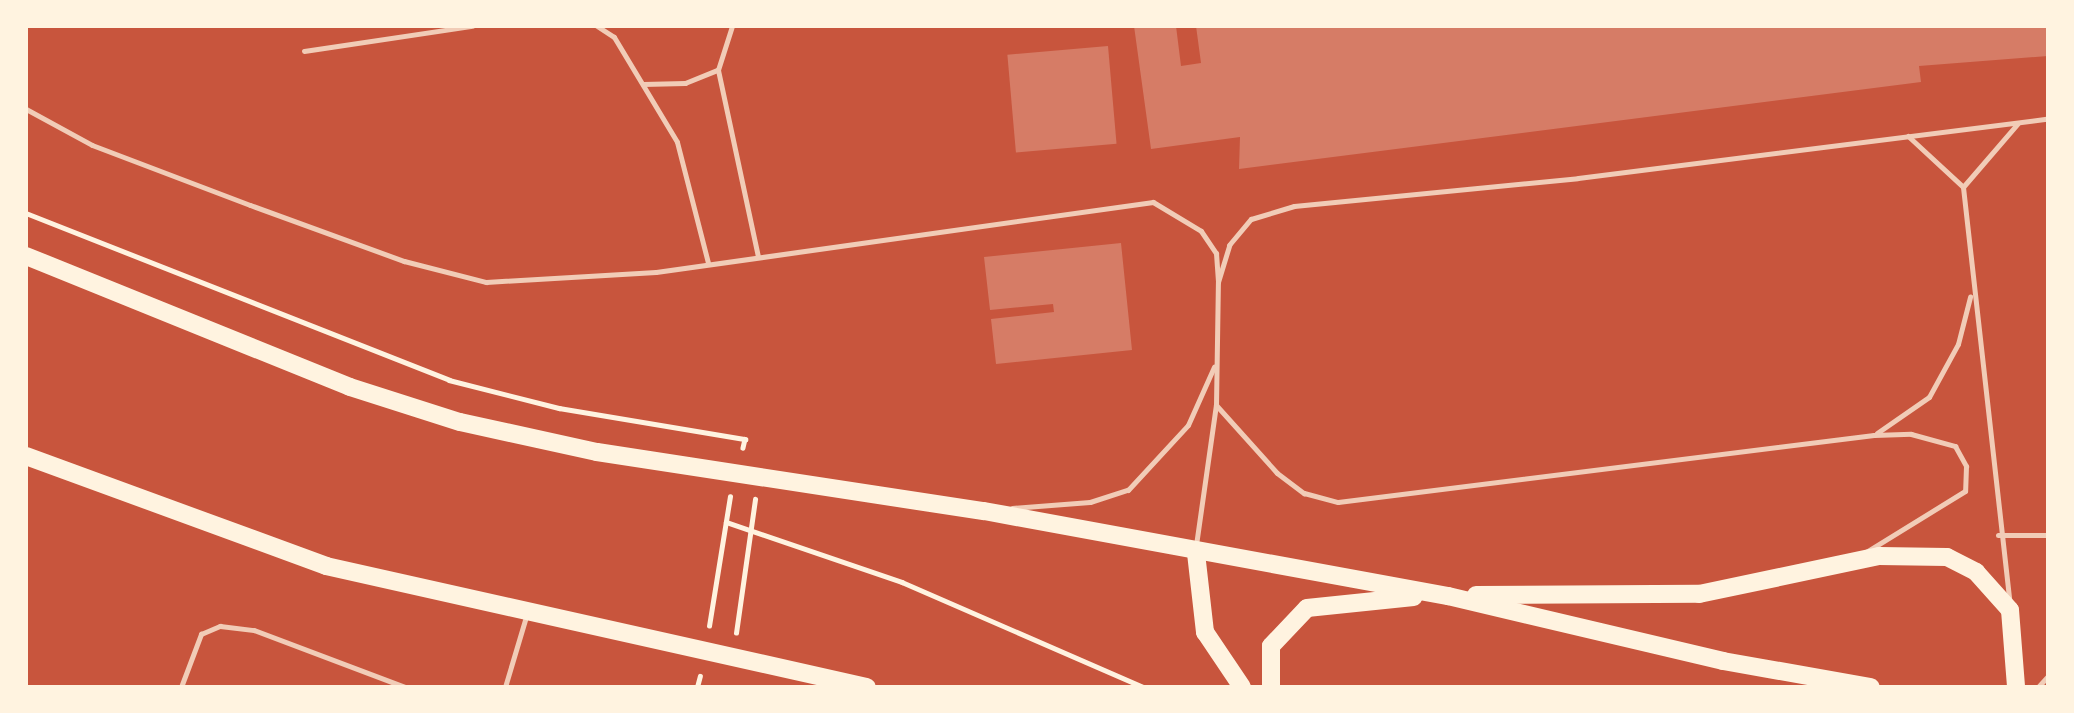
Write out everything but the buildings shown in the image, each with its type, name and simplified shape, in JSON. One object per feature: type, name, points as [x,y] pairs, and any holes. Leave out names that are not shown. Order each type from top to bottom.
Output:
[{"type":"main road","points":[[26,256],[350,387],[460,422],[758,478],[984,511],[1196,554],[1448,596],[1723,661],[1871,687]]},
{"type":"main road","points":[[26,456],[327,566],[867,687]]},
{"type":"main road","points":[[1196,554],[1205,632],[1242,687]]},
{"type":"main road","points":[[1271,687],[1271,646],[1307,608],[1448,596],[1699,594],[1906,554],[1947,557],[1976,572],[2010,610],[2016,687]]},
{"type":"lane","points":[[304,51],[472,26]]},
{"type":"lane","points":[[597,26],[614,37],[677,142],[708,262]]},
{"type":"lane","points":[[732,26],[718,71],[758,256]]},
{"type":"lane","points":[[643,83],[685,83],[718,71]]},
{"type":"lane","points":[[26,109],[92,145],[250,205],[404,261],[486,282],[570,281],[1153,202],[1201,231],[1216,253],[1216,405],[1196,554]]},
{"type":"lane","points":[[1218,282],[1229,245],[1251,219],[1294,206],[2048,119]]},
{"type":"lane","points":[[1963,187],[2018,123]]},
{"type":"lane","points":[[1908,136],[1963,187],[1998,535],[2010,610]]},
{"type":"lane","points":[[1874,435],[1929,397],[1958,344],[1972,291]]},
{"type":"lane","points":[[984,511],[1090,502],[1128,490],[1188,425],[1215,365]]},
{"type":"lane","points":[[1216,405],[1277,473],[1304,493],[1338,502],[1874,435],[1911,434],[1955,446],[1966,466],[1965,491],[1845,565]]},
{"type":"lane","points":[[1998,535],[2048,536]]},
{"type":"lane","points":[[505,687],[527,612]]},
{"type":"lane","points":[[181,687],[201,634],[220,626],[254,630],[405,687]]},
{"type":"lane","points":[[2038,687],[2048,677]]},
{"type":"path","points":[[732,658],[758,478]]},
{"type":"path","points":[[726,522],[902,582],[1144,687]]}]
